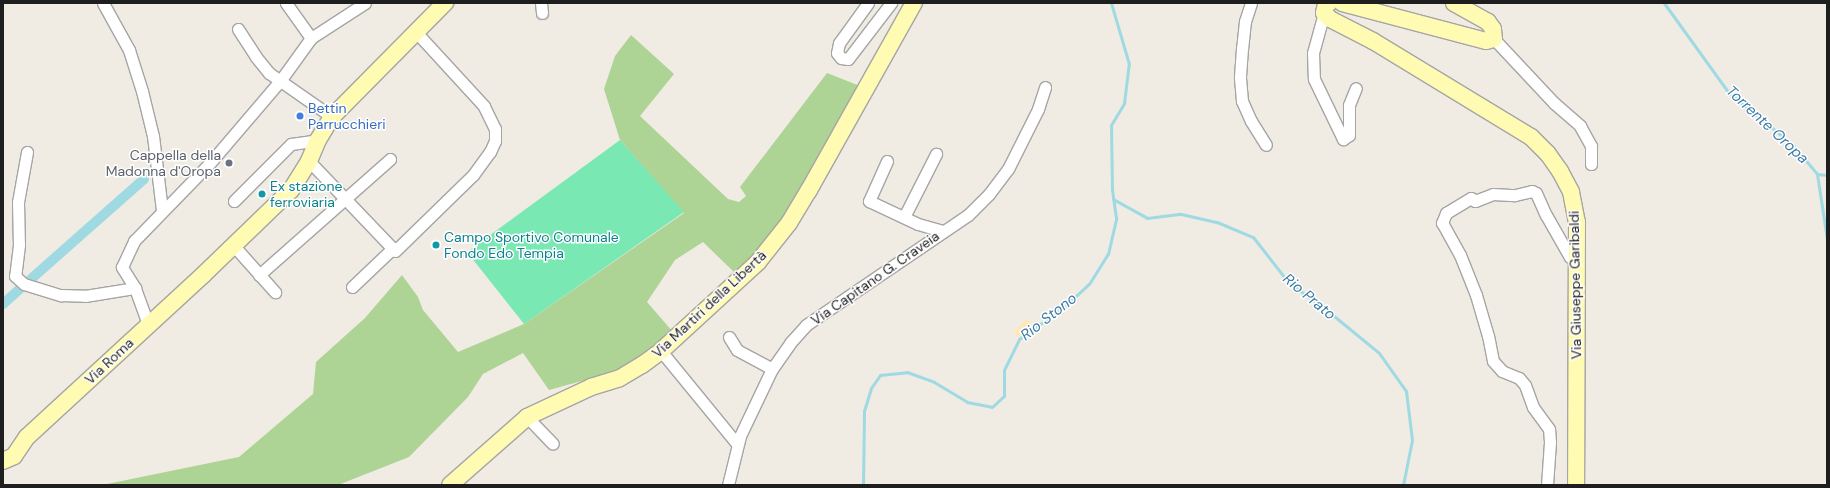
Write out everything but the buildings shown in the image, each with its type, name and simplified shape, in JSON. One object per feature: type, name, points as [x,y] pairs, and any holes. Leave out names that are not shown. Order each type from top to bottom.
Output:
[{"type":"street","points":[[103,3],[129,50],[142,91],[153,136],[162,210]]},
{"type":"street","points":[[286,3],[311,38]]},
{"type":"street","points":[[148,324],[135,288],[122,267],[134,241],[162,210],[209,164],[280,81],[311,38],[365,3]]},
{"type":"street","name":"Via Roma","points":[[3,461],[14,456],[26,437],[148,324],[218,262],[291,190],[309,161],[318,140],[332,117],[445,3]]},
{"type":"street","points":[[868,3],[839,43],[837,53],[841,58],[848,59],[891,3]]},
{"type":"street","name":"Via Martiri della Libertà","points":[[453,484],[527,417],[591,387],[620,378],[661,350],[758,262],[789,223],[914,3]]},
{"type":"street","points":[[1252,3],[1246,21],[1242,48],[1240,78],[1242,101],[1257,132],[1266,145]]},
{"type":"street","points":[[1342,3],[1486,41],[1494,39]]},
{"type":"street","points":[[1454,3],[1488,22],[1493,30],[1494,39],[1554,103],[1580,126],[1591,146],[1591,164]]},
{"type":"street","points":[[1326,8],[1313,53],[1314,79],[1343,139],[1349,135],[1349,105],[1356,88]]},
{"type":"street","name":"Via Giuseppe Garibaldi","points":[[1326,8],[1330,19],[1373,41],[1531,137],[1548,154],[1560,171],[1571,192],[1577,222],[1576,485]]},
{"type":"street","points":[[238,29],[256,57],[269,73],[332,117]]},
{"type":"street","points":[[309,161],[395,251],[473,175],[490,152],[495,141],[495,129],[484,106],[416,32]]},
{"type":"street","name":"Via Capitano G. Craveia","points":[[728,485],[737,444],[772,368],[790,343],[806,325],[942,231],[968,215],[990,194],[1008,169],[1038,108],[1045,87]]},
{"type":"street","points":[[234,201],[291,144],[318,140]]},
{"type":"street","points":[[27,152],[18,202],[19,245],[15,276],[24,284],[48,292],[72,296],[100,294],[135,288]]},
{"type":"street","points":[[904,217],[936,154]]},
{"type":"street","points":[[259,275],[390,159]]},
{"type":"street","points":[[886,161],[869,201],[904,217],[942,231]]},
{"type":"street","points":[[1547,485],[1550,442],[1548,429],[1533,407],[1525,385],[1519,378],[1502,371],[1492,361],[1488,336],[1476,295],[1460,255],[1442,223],[1446,213],[1471,198],[1475,201],[1493,194],[1515,195],[1532,192],[1536,193],[1546,215],[1570,257],[1576,262]]},
{"type":"street","points":[[234,246],[275,292]]},
{"type":"street","points":[[352,287],[393,248]]},
{"type":"street","points":[[729,337],[738,350],[772,368]]},
{"type":"street","points":[[661,350],[737,444]]},
{"type":"street","points":[[527,417],[553,444]]},
{"type":"green space","points":[[631,35],[674,74],[640,116],[728,199],[739,202],[746,196],[740,187],[827,73],[860,86],[783,223],[736,274],[703,242],[675,260],[647,302],[673,332],[618,371],[549,390],[523,353],[483,374],[468,397],[409,457],[338,485],[102,485],[239,457],[313,394],[316,362],[365,318],[402,275],[418,297],[423,310],[458,352],[524,324],[684,213],[620,140],[604,89],[615,56]]},
{"type":"green space","points":[[620,140],[684,212],[524,324],[467,252]]},
{"type":"sand","points":[[1027,319],[1035,328],[1027,330],[1029,332],[1020,338],[1014,332]]},
{"type":"waterway","name":"Rio Stono","points":[[863,485],[864,411],[871,388],[880,375],[907,372],[934,382],[967,402],[992,407],[1004,396],[1004,370],[1019,339],[1064,307],[1089,284],[1108,254],[1116,218],[1112,190],[1111,125],[1124,103],[1129,64],[1111,3]]},
{"type":"waterway","name":"Torrente Oropa","points":[[1664,3],[1729,93],[1792,144],[1817,174],[1827,239]]},
{"type":"waterway","points":[[1817,174],[1827,175]]},
{"type":"waterway","points":[[31,279],[144,179]]},
{"type":"waterway","name":"Rio Prato","points":[[1113,199],[1147,218],[1181,214],[1217,222],[1253,237],[1289,283],[1323,307],[1379,353],[1406,391],[1412,440],[1403,485]]},
{"type":"waterway","points":[[3,304],[21,288]]},
{"type":"place","name":"Bettin Parrucchieri","points":[[300,116]]},
{"type":"place","name":"Cappella della Madonna d'Oropa","points":[[229,163]]},
{"type":"place","name":"Ex stazione ferroviaria","points":[[262,194]]},
{"type":"place","name":"Campo Sportivo Comunale Fondo Edo Tempia","points":[[436,245]]}]
